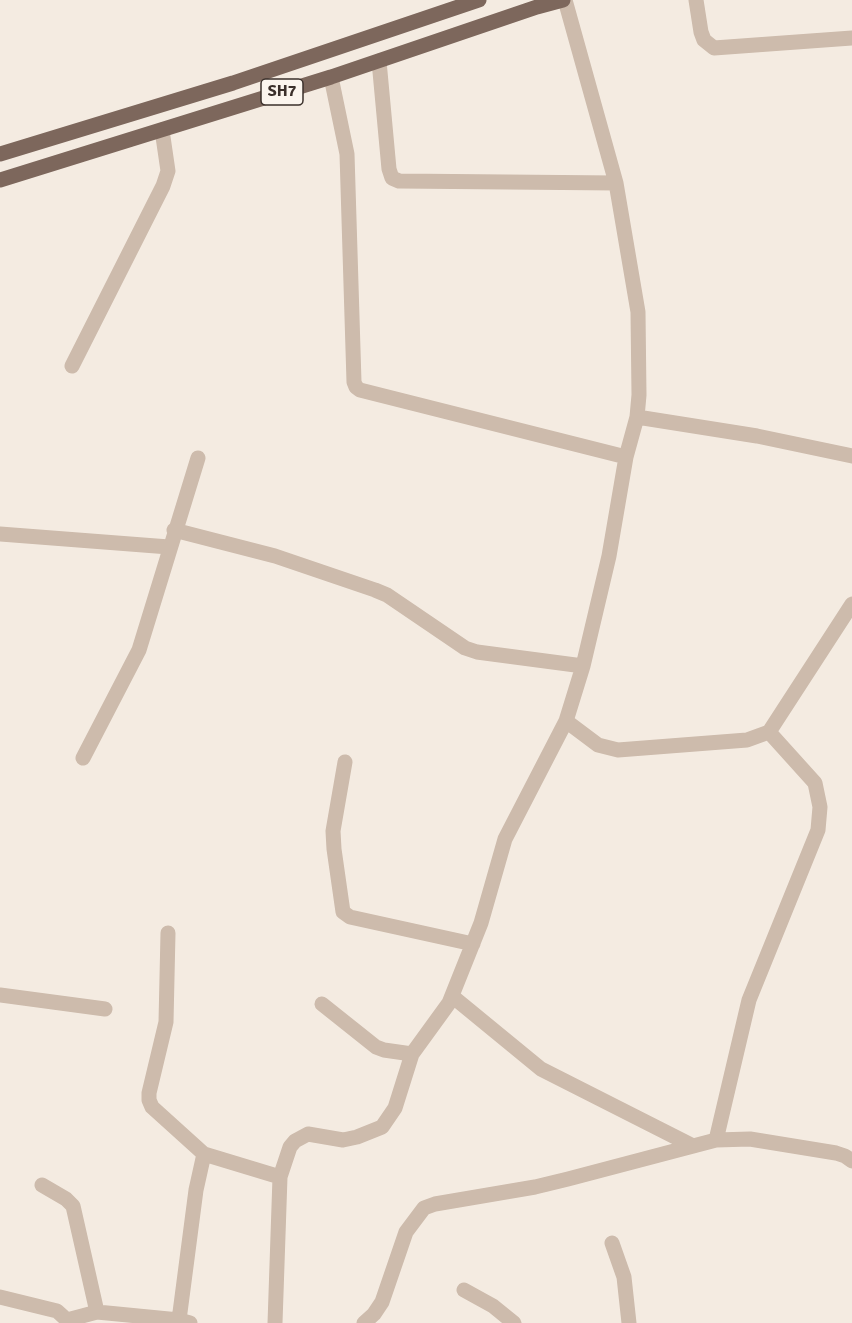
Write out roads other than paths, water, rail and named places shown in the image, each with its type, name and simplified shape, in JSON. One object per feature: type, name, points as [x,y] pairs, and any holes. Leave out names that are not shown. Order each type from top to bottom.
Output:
[{"type":"main road","name":"SH7","points":[[0,154],[233,82],[479,0]]},
{"type":"main road","name":"SH7","points":[[0,180],[332,77],[537,7],[564,0]]},
{"type":"street","points":[[275,1323],[280,1177],[290,1147],[302,1136],[308,1134],[343,1140],[357,1137],[382,1127],[395,1108],[412,1054],[452,996],[481,923],[505,838],[566,721],[583,666],[609,556],[626,457],[637,417],[638,312],[616,183],[564,0]]},
{"type":"street","points":[[696,0],[704,40],[714,48],[852,38]]},
{"type":"street","points":[[379,61],[389,169],[392,178],[399,181],[616,183]]},
{"type":"street","points":[[332,77],[347,154],[354,382],[357,387],[360,390],[626,457]]},
{"type":"street","points":[[72,366],[163,186],[168,171],[168,161],[162,130]]},
{"type":"street","points":[[637,417],[758,436],[852,456]]},
{"type":"street","points":[[83,758],[139,650],[198,458]]},
{"type":"street","points":[[174,531],[275,556],[375,590],[387,595],[465,648],[477,652],[583,666]]},
{"type":"street","points":[[0,534],[169,548]]},
{"type":"street","points":[[566,721],[598,745],[618,750],[747,740],[769,732],[852,604]]},
{"type":"street","points":[[716,1140],[749,1000],[818,830],[820,807],[815,783],[769,732]]},
{"type":"street","points":[[345,762],[333,831],[343,912],[350,917],[473,944]]},
{"type":"street","points":[[168,933],[166,1022],[149,1100],[157,1113],[204,1154],[280,1177]]},
{"type":"street","points":[[0,995],[105,1009]]},
{"type":"street","points":[[452,996],[541,1070],[693,1146]]},
{"type":"street","points":[[322,1004],[376,1047],[412,1054]]},
{"type":"street","points":[[364,1323],[382,1302],[406,1232],[424,1208],[435,1204],[535,1187],[716,1140],[761,1140],[836,1153],[852,1161]]},
{"type":"street","points":[[0,1297],[57,1311],[67,1321],[97,1312],[184,1322],[196,1190],[204,1154]]},
{"type":"street","points":[[42,1185],[66,1198],[73,1206],[97,1312]]},
{"type":"street","points":[[612,1243],[624,1277],[630,1323]]},
{"type":"street","points":[[464,1290],[493,1306],[514,1323]]}]
